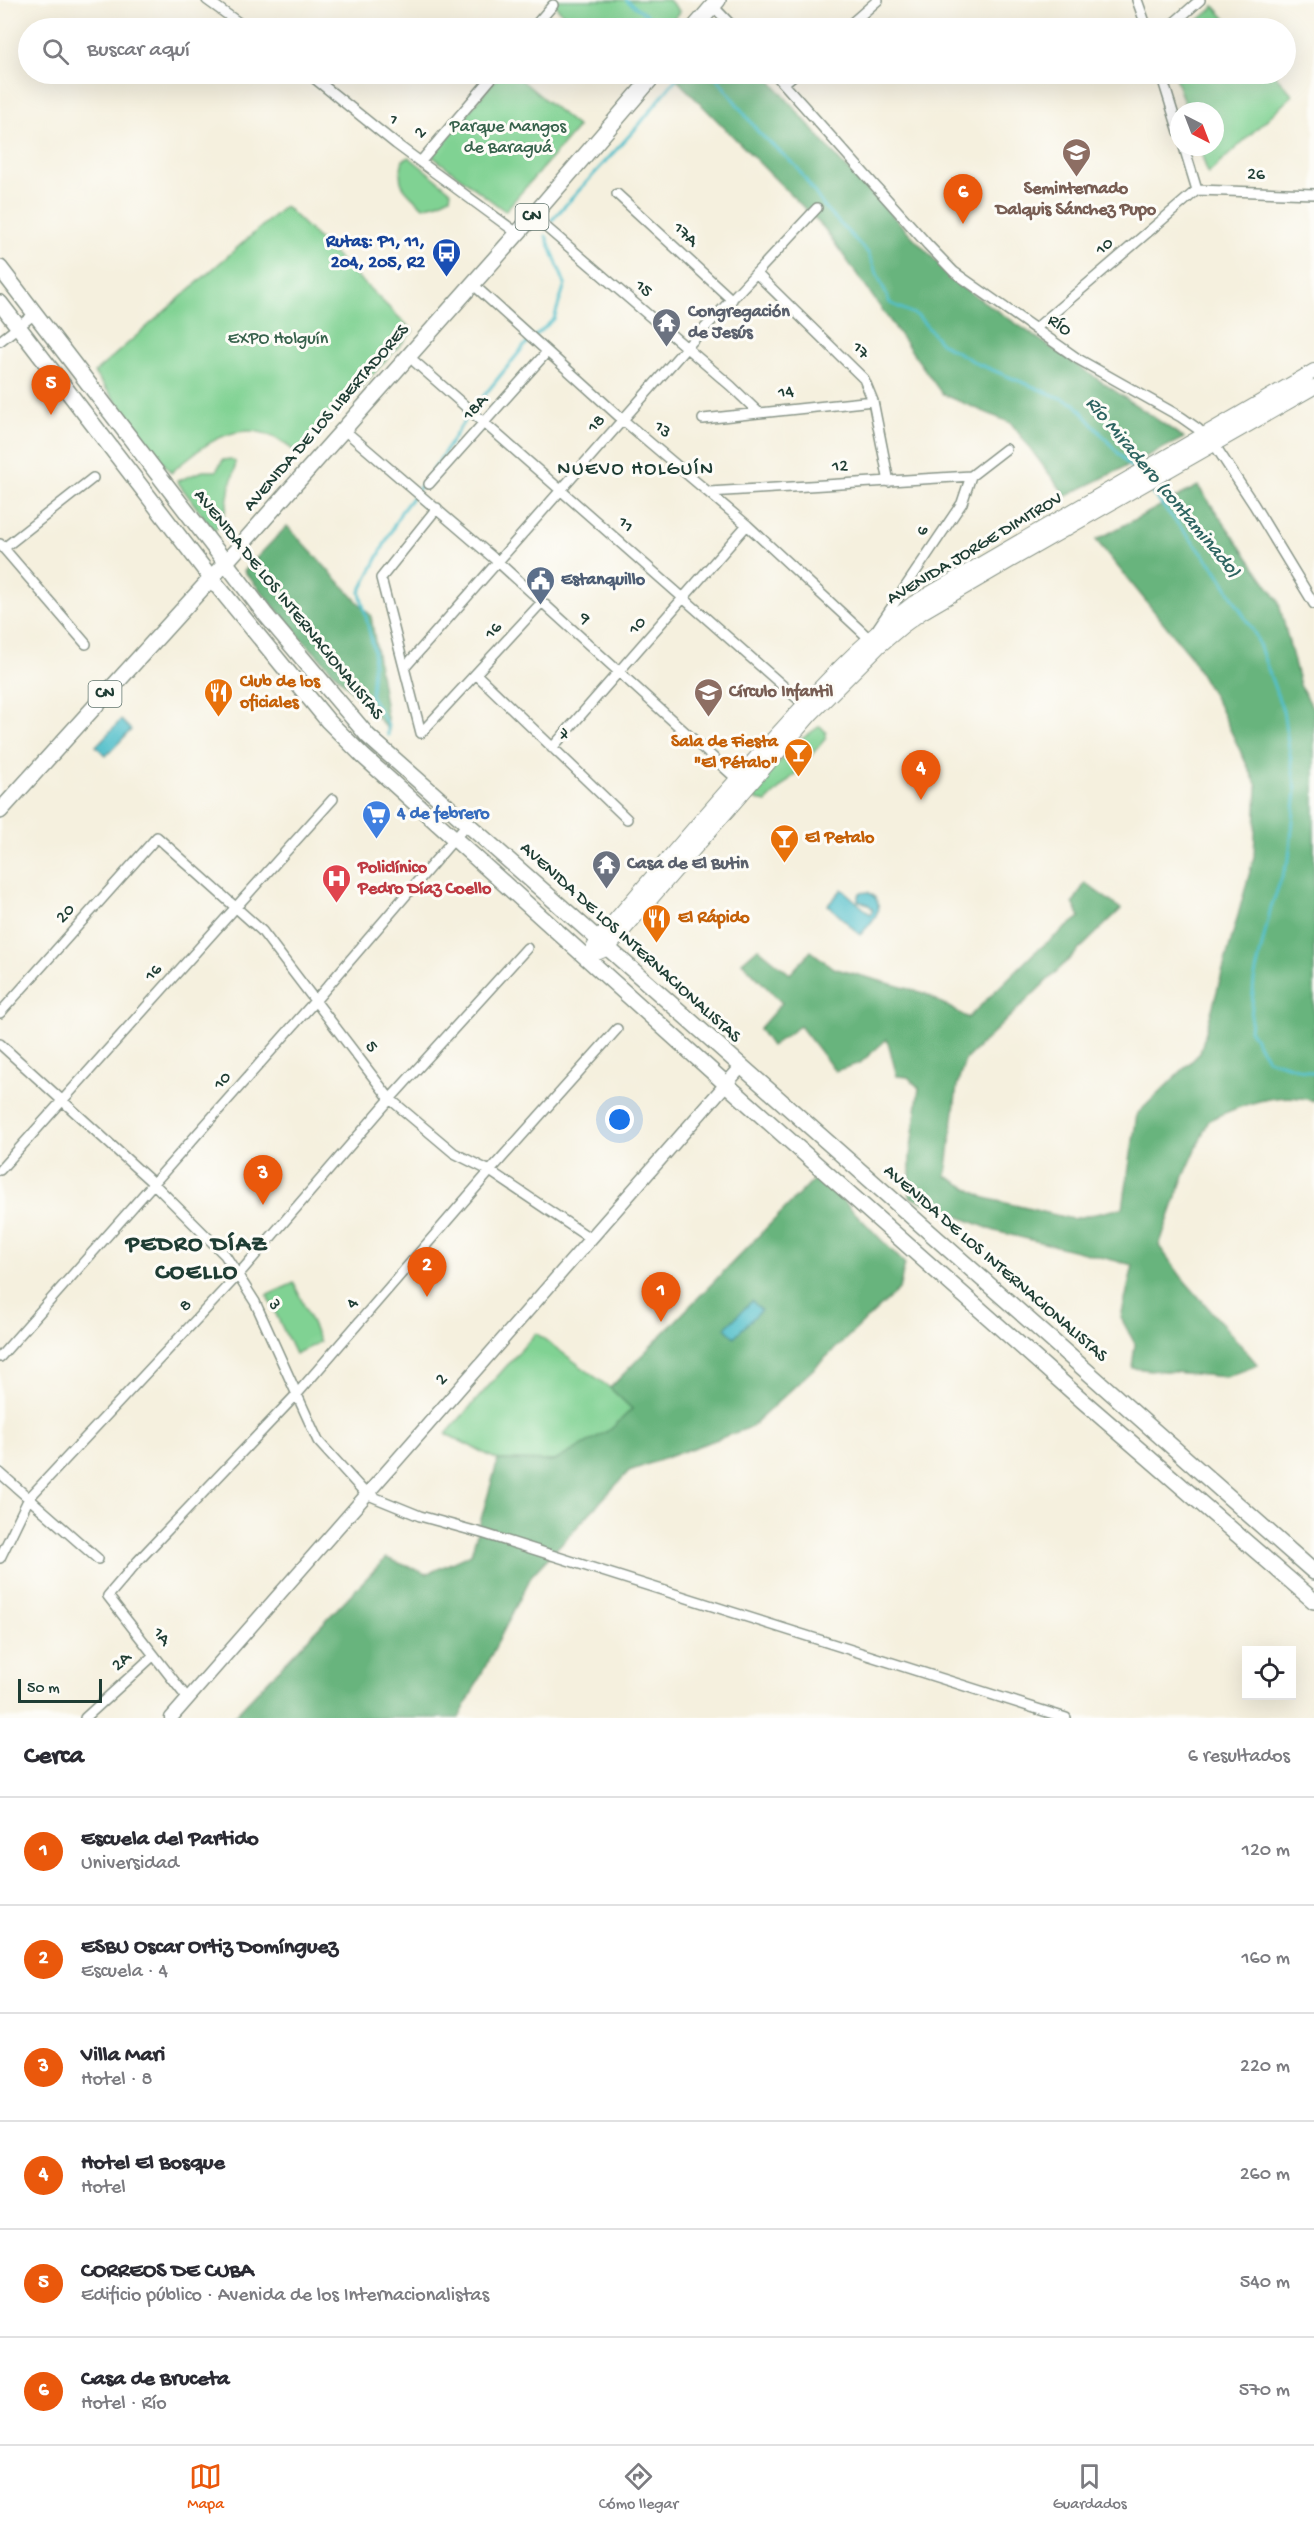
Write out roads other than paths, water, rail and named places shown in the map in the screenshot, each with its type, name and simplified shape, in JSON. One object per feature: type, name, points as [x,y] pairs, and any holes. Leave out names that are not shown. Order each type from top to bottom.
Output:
[{"type":"main road","points":[[703,18],[716,3]]},
{"type":"main road","name":"AVENIDA DE LOS LIBERTADORES","points":[[0,811],[226,562],[533,216],[646,84]]},
{"type":"main road","name":"AVENIDA DE LOS INTERNACIONALISTAS","points":[[0,268],[265,614],[368,736],[1314,1572]]},
{"type":"main road","points":[[0,303],[211,578],[328,721],[381,773],[726,1084],[1083,1401],[1314,1601]]},
{"type":"main road","name":"AVENIDA JORGE DIMITROV","points":[[1209,440],[1314,371]]},
{"type":"main road","name":"AVENIDA JORGE DIMITROV","points":[[588,958],[603,944],[808,709],[914,603],[1209,440],[1314,387]]},
{"type":"street","points":[[207,0],[232,18]]},
{"type":"street","points":[[857,18],[878,0]]},
{"type":"street","points":[[1137,0],[1143,18]]},
{"type":"street","points":[[1179,18],[1200,0]]},
{"type":"street","points":[[716,3],[727,18]]},
{"type":"street","points":[[542,18],[553,5]]},
{"type":"street","name":"1","points":[[321,84],[396,144],[422,160],[518,233]]},
{"type":"street","name":"2","points":[[422,160],[487,84]]},
{"type":"street","name":"RÍO","points":[[785,84],[927,245],[954,272],[1087,364],[1181,417],[1209,440],[1254,505],[1314,604]]},
{"type":"street","points":[[1164,84],[1170,103]]},
{"type":"street","points":[[1187,156],[1197,190]]},
{"type":"street","name":"10","points":[[1035,329],[1197,190]]},
{"type":"street","name":"26","points":[[1197,190],[1314,194]]},
{"type":"street","name":"17A","points":[[616,194],[732,300]]},
{"type":"street","name":"18","points":[[406,666],[686,348],[817,208]]},
{"type":"street","name":"15","points":[[533,216],[758,412]]},
{"type":"street","name":"17","points":[[756,273],[860,374],[873,401],[889,482]]},
{"type":"street","name":"13","points":[[477,288],[623,420],[747,525],[874,643]]},
{"type":"street","points":[[0,341],[36,313]]},
{"type":"street","name":"18A","points":[[429,484],[547,352]]},
{"type":"street","name":"11","points":[[415,362],[808,709]]},
{"type":"street","name":"14","points":[[703,419],[873,401]]},
{"type":"street","name":"9","points":[[343,429],[498,562],[742,784]]},
{"type":"street","points":[[971,476],[1006,449]]},
{"type":"street","name":"12","points":[[709,492],[971,476]]},
{"type":"street","name":"6","points":[[874,643],[962,503],[971,476]]},
{"type":"street","points":[[86,644],[2,546],[93,478]]},
{"type":"street","points":[[406,666],[381,581],[382,574],[437,508]]},
{"type":"street","name":"10","points":[[552,748],[747,525]]},
{"type":"street","name":"16","points":[[406,666],[421,733],[542,602]]},
{"type":"street","name":"7","points":[[477,675],[627,819]]},
{"type":"street","name":"16","points":[[0,1170],[333,799]]},
{"type":"street","name":"10","points":[[0,1357],[315,1001],[467,824]]},
{"type":"street","name":"5","points":[[157,837],[262,931],[390,1099],[454,1153],[490,1171],[591,1239]]},
{"type":"street","name":"20","points":[[0,1013],[157,837]]},
{"type":"street","name":"8","points":[[0,1558],[28,1498],[238,1275],[390,1099],[526,948]]},
{"type":"street","name":"4","points":[[108,1596],[138,1561],[297,1394],[490,1171],[618,1029]]},
{"type":"street","name":"3","points":[[0,1044],[154,1184],[225,1255],[255,1302],[318,1441],[366,1494],[420,1516],[485,1534],[1066,1718]]},
{"type":"street","name":"2","points":[[171,1718],[741,1067]]},
{"type":"street","points":[[0,1473],[98,1559]]},
{"type":"street","name":"1A","points":[[108,1596],[188,1699]]},
{"type":"street","name":"2A","points":[[85,1718],[154,1655]]},
{"type":"water","points":[[121,720],[131,730],[106,756],[96,746]]},
{"type":"water","points":[[842,889],[870,914],[873,910],[868,904],[858,901],[860,893],[868,892],[878,902],[874,919],[860,935],[828,905]]},
{"type":"water","points":[[752,1301],[761,1310],[734,1337],[725,1328]]},
{"type":"waterway","name":"Río Miradero (contaminado)","points":[[626,0],[651,18]]},
{"type":"waterway","points":[[551,221],[638,126],[672,84]]},
{"type":"waterway","name":"Río Miradero (contaminado)","points":[[722,84],[759,133],[797,167],[825,208],[868,253],[890,303],[918,316],[941,343],[978,364],[1075,404],[1133,470]]},
{"type":"waterway","points":[[388,735],[388,726],[371,696],[374,651],[360,592],[401,512],[434,469],[466,418],[525,345],[554,319],[565,284],[546,236]]},
{"type":"waterway","name":"Río Miradero (contaminado)","points":[[1147,487],[1217,571],[1256,636],[1283,711],[1296,791],[1289,858],[1271,907],[1254,980],[1250,1031],[1267,1059],[1314,1073]]},
{"type":"place","name":"Seminternado Dalquis Sánchez Pupo","points":[[1076,178]]},
{"type":"place","name":"Casa de Bruceta","points":[[963,224]]},
{"type":"place","name":"Rutas: P1, 11, 204, 205, R2","points":[[446,278]]},
{"type":"place","name":"Congregación de Jesús","points":[[667,348]]},
{"type":"place","name":"CORREOS DE CUBA","points":[[51,415]]},
{"type":"place","name":"Estanquillo","points":[[540,606]]},
{"type":"place","name":"Club de los oficiales","points":[[219,718]]},
{"type":"place","name":"Círculo Infantil","points":[[708,718]]},
{"type":"place","name":"Sala de Fiesta \"El Pétalo\"","points":[[799,778]]},
{"type":"place","name":"Hotel El Bosque","points":[[921,800]]},
{"type":"place","name":"4 de febrero","points":[[376,840]]},
{"type":"place","name":"El Petalo","points":[[784,864]]},
{"type":"place","name":"Casa de El Butin","points":[[606,890]]},
{"type":"place","name":"Policlínico Pedro Díaz Coello","points":[[337,904]]},
{"type":"place","name":"El Rápido","points":[[657,944]]},
{"type":"place","name":"Villa Mari","points":[[263,1205]]},
{"type":"place","name":"ESBU Oscar Ortiz Domínguez","points":[[427,1297]]},
{"type":"place","name":"Escuela del Partido","points":[[661,1322]]},
{"type":"district","name":"NUEVO HOLGUÍN","points":[[636,470]]},
{"type":"district","name":"PEDRO DÍAZ COELLO","points":[[197,1259]]},
{"type":"park label","name":"Parque Mangos de Baraguá","points":[[508,137]]},
{"type":"park label","name":"EXPO Holguín","points":[[278,339]]}]
